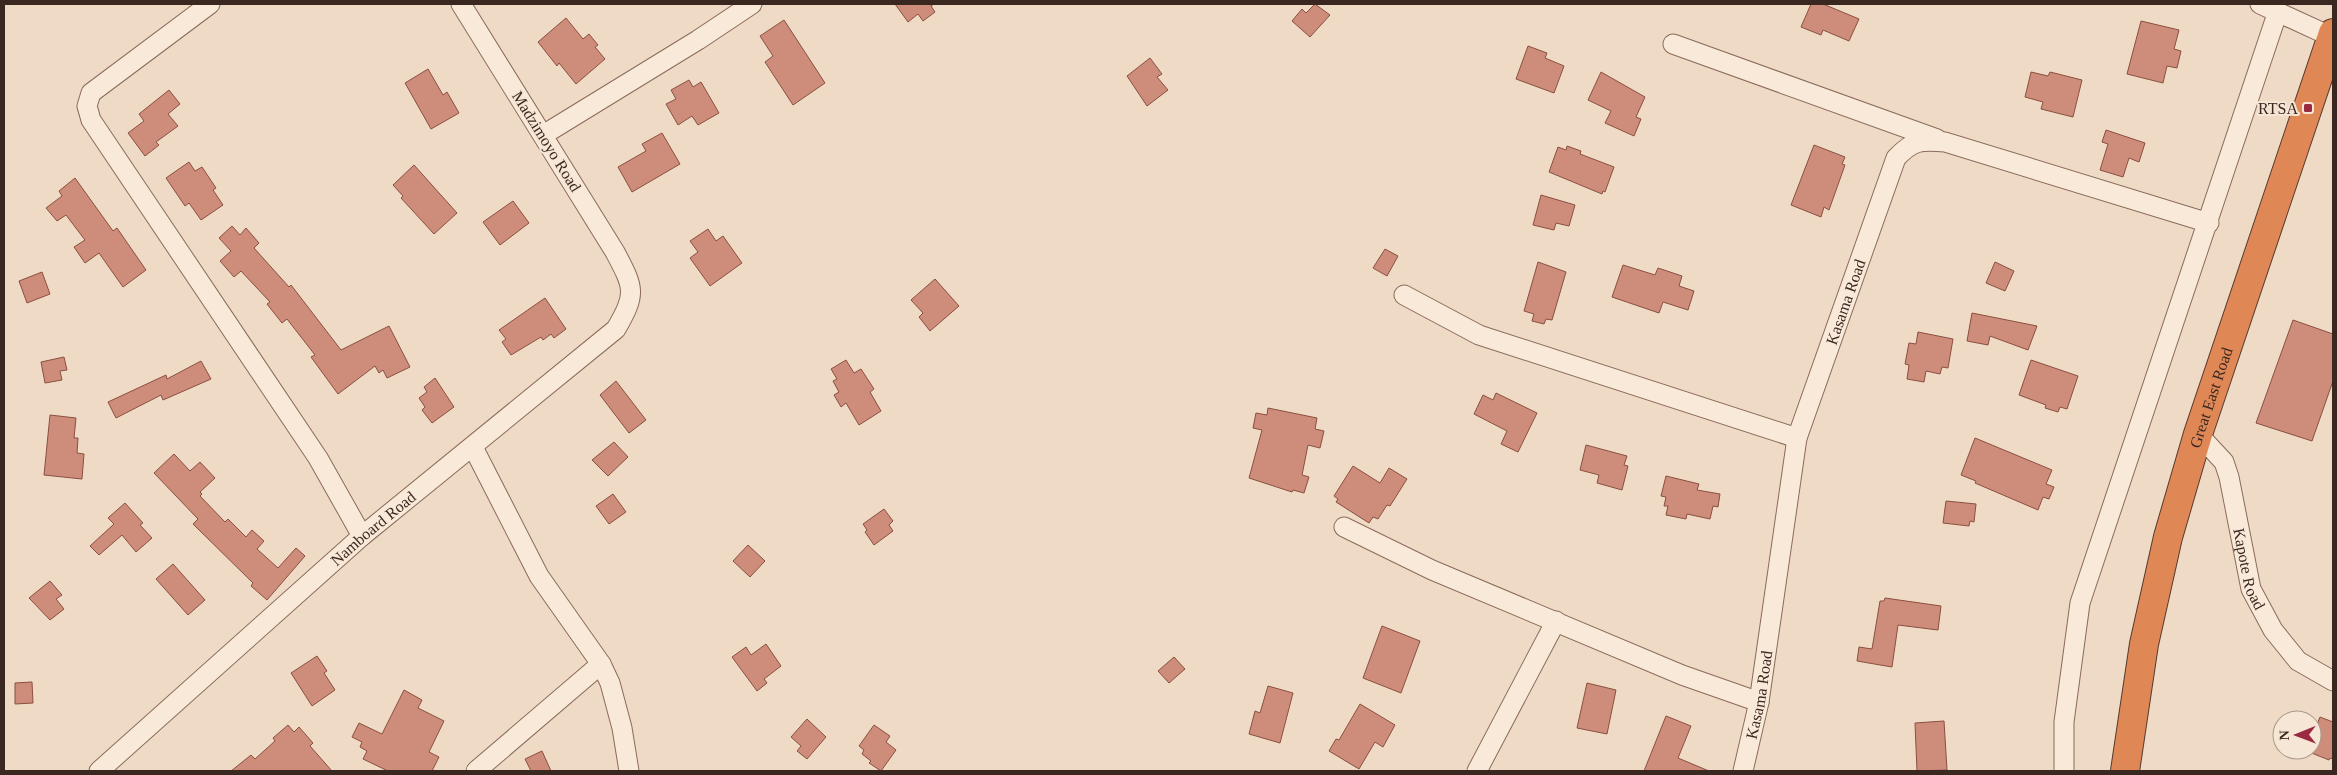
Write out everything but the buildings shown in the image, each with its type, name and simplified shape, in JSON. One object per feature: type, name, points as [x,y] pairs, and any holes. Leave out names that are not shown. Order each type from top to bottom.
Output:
[{"type":"highway","name":"Great East Road","points":[[2125,771],[2144,644],[2168,537],[2198,434],[2332,35]]},
{"type":"street","points":[[210,4],[91,93],[87,106],[92,120],[113,153],[318,458],[362,536]]},
{"type":"street","name":"Madzimoyo Road","points":[[461,4],[615,252],[630,280]]},
{"type":"street","points":[[543,135],[698,40],[752,4]]},
{"type":"street","points":[[2260,4],[2332,35]]},
{"type":"street","points":[[2064,771],[2064,722],[2080,603],[2209,223],[2278,11]]},
{"type":"street","points":[[1673,44],[1945,142]]},
{"type":"street","name":"Kasama Road","points":[[1742,771],[1759,702],[1796,438],[1896,158],[1909,145],[1925,140],[1945,142],[2209,223]]},
{"type":"street","name":"Namboard Road","points":[[99,771],[362,536],[616,329],[629,307],[632,294],[630,280]]},
{"type":"street","points":[[1404,295],[1479,335],[1796,438]]},
{"type":"street","name":"Kapote Road","points":[[2198,434],[2224,462],[2229,477],[2251,589],[2273,630],[2298,661],[2333,681]]},
{"type":"street","points":[[473,447],[539,576],[601,664],[610,683],[622,728],[629,771]]},
{"type":"street","points":[[1344,527],[1432,570],[1682,675],[1759,702]]},
{"type":"street","points":[[1478,771],[1556,621]]},
{"type":"street","points":[[476,771],[601,664]]},
{"type":"place","name":"RTSA","points":[[2308,108]]}]
